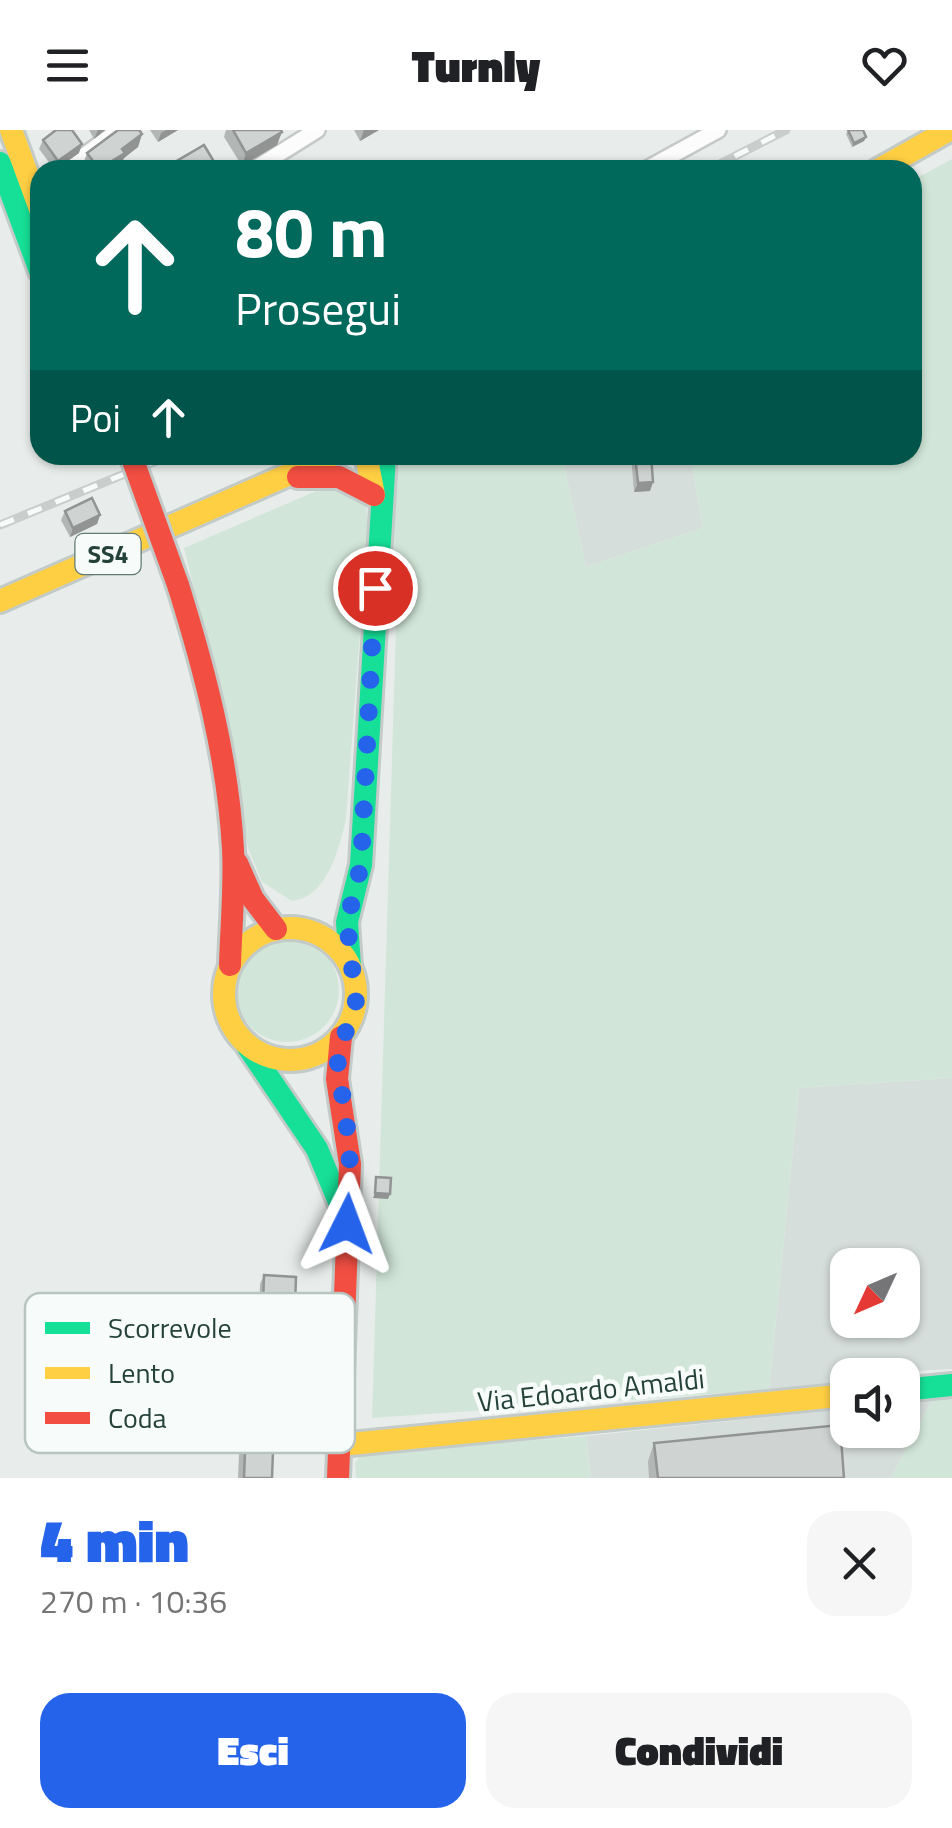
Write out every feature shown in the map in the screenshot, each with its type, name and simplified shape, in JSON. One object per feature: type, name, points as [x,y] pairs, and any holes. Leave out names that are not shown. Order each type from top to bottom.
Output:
[{"type":"main road","points":[[11,130],[30,177]]},
{"type":"main road","points":[[896,160],[949,130]]},
{"type":"main road","points":[[0,163],[30,244]]},
{"type":"main road","points":[[135,465],[178,586],[211,703],[233,850],[230,965],[223,987],[224,1009],[233,1030],[318,1149],[347,1224]]},
{"type":"main road","name":"SS4","points":[[0,602],[311,465]]},
{"type":"main road","points":[[368,465],[376,502]]},
{"type":"main road","points":[[345,1293],[350,1150],[338,1086],[341,1037],[356,1003],[347,922],[361,865],[376,502],[383,465]]},
{"type":"main road","points":[[283,478],[339,478],[376,502]]},
{"type":"main road","points":[[233,850],[253,899],[276,929]]},
{"type":"main road","points":[[304,930],[332,910],[361,865]]},
{"type":"main road","points":[[230,965],[257,936],[276,929],[304,930],[322,937],[350,966]]},
{"type":"main road","points":[[248,1047],[276,1059],[307,1059],[341,1037]]},
{"type":"main road","points":[[920,1388],[952,1385]]},
{"type":"main road","name":"Via Edoardo Amaldi","points":[[355,1444],[830,1397]]},
{"type":"main road","points":[[338,1478],[340,1453]]},
{"type":"street","points":[[78,160],[119,130]]},
{"type":"street","points":[[270,160],[316,130]]},
{"type":"street","points":[[662,160],[718,130]]},
{"type":"shaded area","points":[[564,465],[692,465],[703,528],[586,567]]},
{"type":"shaded area","points":[[952,1078],[952,1369],[920,1371],[920,1358],[830,1358],[830,1383],[769,1390],[799,1088]]},
{"type":"shaded area","points":[[932,1400],[920,1423],[920,1401]]},
{"type":"shaded area","points":[[830,1411],[830,1448],[907,1448],[891,1478],[591,1478],[586,1436]]},
{"type":"green space","points":[[952,159],[952,1078],[799,1088],[769,1390],[372,1418],[396,626],[393,485],[400,465],[564,465],[586,567],[703,528],[692,465],[922,465],[922,175]]},
{"type":"green space","points":[[337,482],[366,506],[368,526],[346,819],[323,881],[315,891],[292,901],[262,882],[248,848],[231,740],[184,548]]},
{"type":"green space","points":[[287,938],[307,942],[324,953],[335,970],[339,990],[335,1010],[324,1027],[307,1038],[287,1042],[267,1038],[250,1027],[239,1010],[235,990],[239,970],[250,953],[267,942]]},
{"type":"green space","points":[[952,1398],[952,1478],[891,1478],[907,1448],[920,1448],[920,1423],[932,1400]]},
{"type":"green space","points":[[586,1436],[591,1478],[356,1478],[355,1463],[362,1454]]},
{"type":"building","points":[[56,130],[72,130],[82,144],[57,160],[43,140]]},
{"type":"building","points":[[118,130],[139,130],[142,134],[114,160],[92,160],[87,153]]},
{"type":"building","points":[[233,130],[281,130],[282,132],[246,153]]},
{"type":"building","points":[[848,130],[863,130],[866,137],[854,143]]},
{"type":"building","points":[[204,145],[213,160],[178,160]]},
{"type":"building","points":[[636,465],[652,465],[653,482],[638,483]]},
{"type":"building","points":[[92,498],[100,515],[73,528],[65,511]]},
{"type":"building","points":[[376,1177],[391,1178],[390,1194],[375,1193]]},
{"type":"building","points":[[264,1275],[296,1277],[295,1293],[263,1293]]},
{"type":"building","points":[[830,1426],[830,1448],[842,1448],[844,1478],[658,1478],[654,1443]]},
{"type":"building","points":[[245,1453],[273,1453],[272,1478],[244,1478]]},
{"type":"railway","points":[[728,160],[786,130]]},
{"type":"railway","points":[[0,525],[147,465]]},
{"type":"traffic: fast","points":[[0,163],[30,244]]},
{"type":"traffic: fast","points":[[350,966],[347,922],[361,865],[384,465]]},
{"type":"traffic: fast","points":[[248,1047],[317,1149],[342,1209]]},
{"type":"traffic: fast","points":[[920,1388],[952,1385]]},
{"type":"traffic: slow","points":[[11,130],[30,182]]},
{"type":"traffic: slow","points":[[896,160],[949,130]]},
{"type":"traffic: slow","points":[[0,601],[310,465]]},
{"type":"traffic: slow","points":[[368,465],[374,495]]},
{"type":"traffic: slow","points":[[290,928],[315,933],[337,947],[351,969],[356,994],[351,1019],[337,1041],[315,1055],[290,1060],[265,1055],[243,1041],[229,1019],[224,994],[229,969],[243,947],[265,933],[290,928]]},
{"type":"traffic: slow","points":[[355,1444],[830,1397]]},
{"type":"traffic: jam","points":[[135,465],[178,585]]},
{"type":"traffic: jam","points":[[298,477],[339,477],[374,495]]},
{"type":"traffic: jam","points":[[178,585],[206,683],[226,782],[233,864],[230,965]]},
{"type":"traffic: jam","points":[[237,863],[253,899],[276,929]]},
{"type":"traffic: jam","points":[[341,1037],[337,1079],[350,1164],[345,1293]]},
{"type":"traffic: jam","points":[[338,1478],[339,1453]]},
{"type":"route","points":[[347,1224],[350,1150],[338,1086],[337,1057],[356,1003],[347,922],[361,865],[375,588]]}]
